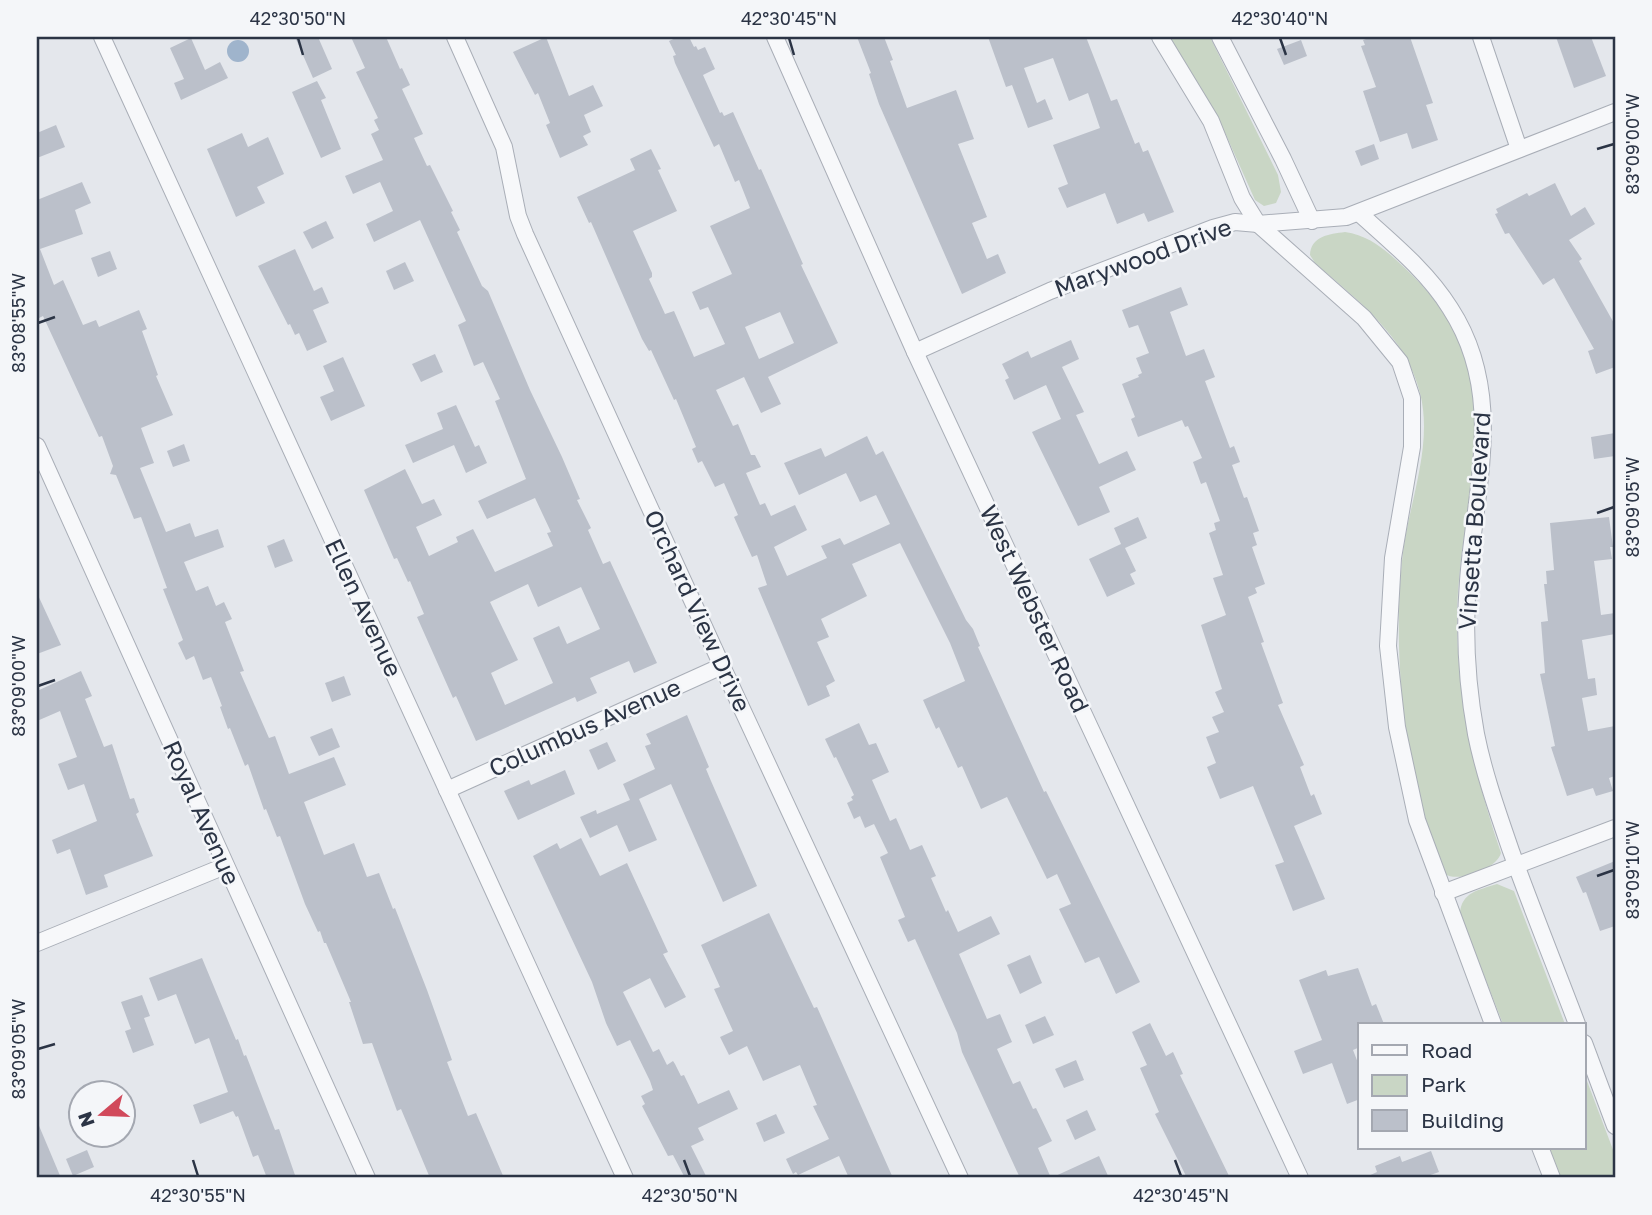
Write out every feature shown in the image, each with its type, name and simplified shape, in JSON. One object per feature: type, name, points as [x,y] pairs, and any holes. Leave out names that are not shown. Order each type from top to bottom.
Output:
[{"type":"street","name":"Ellen Avenue","points":[[102,37],[625,1178]]},
{"type":"street","name":"Orchard View Drive","points":[[455,37],[504,147],[518,216],[525,234],[960,1178]]},
{"type":"street","name":"West Webster Road","points":[[775,37],[915,352],[1300,1178]]},
{"type":"street","points":[[1160,37],[1211,121],[1242,198],[1258,223],[1364,318],[1400,362],[1412,398],[1412,447],[1393,558],[1388,646],[1397,727],[1417,821],[1493,1023]]},
{"type":"street","points":[[1220,37],[1312,221]]},
{"type":"street","points":[[1481,37],[1519,149]]},
{"type":"street","name":"Marywood Drive","points":[[915,352],[1050,291],[1213,228],[1236,222],[1334,220],[1359,213],[1615,112]]},
{"type":"street","name":"Vinsetta Boulevard","points":[[1359,213],[1434,284],[1465,334],[1478,368],[1484,402],[1485,437],[1468,583],[1467,654],[1476,734],[1492,796],[1577,1023]]},
{"type":"street","name":"Royal Avenue","points":[[37,446],[367,1178]]},
{"type":"street","name":"Columbus Avenue","points":[[447,790],[722,666]]},
{"type":"street","points":[[1443,893],[1615,828]]},
{"type":"street","points":[[37,943],[225,866]]},
{"type":"street","points":[[1586,1048],[1615,1126]]},
{"type":"street","points":[[1540,1148],[1552,1178]]},
{"type":"green space","points":[[1170,37],[1210,37],[1278,175],[1281,192],[1276,203],[1264,206],[1255,200],[1218,117]]},
{"type":"green space","points":[[1345,232],[1373,242],[1389,253],[1411,274],[1444,314],[1464,356],[1473,398],[1474,441],[1459,578],[1458,654],[1470,741],[1501,853],[1498,859],[1485,869],[1467,876],[1445,874],[1428,830],[1413,773],[1401,683],[1400,591],[1405,540],[1422,456],[1424,435],[1420,393],[1404,354],[1392,337],[1363,305],[1315,263],[1310,255],[1317,240]]},
{"type":"green space","points":[[1497,884],[1514,891],[1565,1023],[1503,1023],[1460,914],[1467,896]]},
{"type":"green space","points":[[1586,1078],[1615,1155],[1615,1178],[1561,1178],[1549,1148],[1586,1148]]},
{"type":"water","points":[[238,40],[246,43],[249,51],[246,59],[238,62],[230,59],[227,51],[230,43]]},
{"type":"building","points":[[295,37],[318,37],[332,69],[313,78]]},
{"type":"building","points":[[351,37],[386,37],[410,85],[402,89],[423,134],[414,138],[453,211],[451,212],[460,230],[457,232],[482,286],[488,291],[562,457],[603,564],[610,561],[657,663],[634,673],[629,661],[590,678],[597,693],[577,702],[575,697],[476,741],[456,696],[453,698],[417,617],[424,614],[410,581],[408,582],[397,558],[394,559],[364,490],[405,469],[422,504],[434,499],[442,515],[416,527],[429,556],[458,542],[456,537],[473,529],[495,572],[553,546],[547,533],[551,532],[535,498],[487,519],[478,501],[526,479],[495,401],[500,399],[483,362],[474,366],[458,325],[466,321],[420,220],[374,242],[366,224],[393,211],[380,182],[353,194],[345,176],[383,160],[371,134],[379,130],[374,120],[378,118],[356,72],[365,68]],"holes":[[[528,584],[538,607],[581,587],[600,629],[567,644],[559,626],[533,638],[553,683],[505,705],[491,673],[518,660],[490,602]]]},
{"type":"building","points":[[546,37],[569,96],[593,85],[603,106],[584,115],[591,132],[583,136],[588,145],[560,158],[546,125],[550,123],[538,93],[535,95],[513,52]]},
{"type":"building","points":[[678,37],[689,37],[698,50],[705,47],[715,69],[703,75],[720,113],[724,116],[733,112],[838,343],[768,377],[781,404],[761,413],[744,377],[716,390],[733,426],[738,424],[751,455],[755,455],[761,467],[746,473],[760,505],[765,503],[771,516],[795,505],[807,530],[774,547],[787,576],[827,558],[821,546],[840,538],[844,545],[890,524],[876,495],[860,502],[846,473],[799,495],[784,463],[821,448],[825,457],[867,436],[876,455],[883,451],[966,620],[973,629],[980,646],[978,647],[1044,792],[1046,791],[1140,982],[1116,994],[1099,957],[1085,963],[1059,909],[1071,904],[1057,874],[1047,879],[1007,797],[981,809],[962,766],[958,768],[939,727],[936,729],[923,700],[965,681],[950,643],[900,543],[852,564],[867,596],[821,619],[829,637],[817,642],[835,681],[826,686],[830,696],[808,706],[758,588],[767,585],[757,555],[752,557],[746,544],[734,517],[738,515],[724,483],[715,487],[702,461],[698,463],[692,449],[696,447],[676,399],[674,400],[651,350],[649,351],[642,339],[591,222],[589,223],[577,197],[635,170],[630,159],[651,149],[677,211],[633,231],[652,273],[649,279],[665,314],[674,311],[694,357],[725,344],[708,307],[700,310],[692,292],[732,274],[710,226],[750,208],[739,180],[735,182],[719,144],[714,147],[675,63],[673,56],[676,55],[669,41]],"holes":[[[780,312],[794,343],[759,359],[745,327]]]},
{"type":"building","points":[[857,37],[884,37],[907,108],[956,90],[974,139],[958,144],[987,217],[972,223],[987,259],[998,254],[1006,273],[962,294],[879,104]]},
{"type":"building","points":[[988,37],[1086,37],[1111,101],[1117,99],[1135,144],[1139,142],[1143,152],[1148,150],[1174,212],[1148,222],[1144,213],[1117,224],[1105,193],[1067,208],[1058,188],[1068,184],[1053,145],[1100,128],[1088,93],[1069,101],[1053,58],[1024,68],[1037,103],[1045,99],[1053,119],[1028,128],[1012,85],[1006,87]]},
{"type":"building","points":[[1372,37],[1410,37],[1433,103],[1426,105],[1438,140],[1412,149],[1407,133],[1380,142],[1363,91],[1376,87],[1361,46],[1365,45],[1363,40]]},
{"type":"building","points":[[1556,37],[1591,37],[1606,76],[1574,88]]},
{"type":"building","points":[[191,38],[205,70],[220,62],[228,78],[181,100],[174,83],[184,79],[170,48]]},
{"type":"building","points":[[1301,40],[1307,56],[1284,65],[1277,49]]},
{"type":"building","points":[[317,81],[326,98],[321,100],[341,149],[321,158],[292,92]]},
{"type":"building","points":[[56,125],[65,147],[37,158],[37,133]]},
{"type":"building","points":[[242,133],[248,147],[268,137],[284,174],[257,187],[265,203],[236,217],[207,149]]},
{"type":"building","points":[[1374,144],[1379,159],[1361,166],[1355,151]]},
{"type":"building","points":[[82,182],[91,203],[75,210],[83,234],[40,249],[54,285],[63,280],[83,325],[96,320],[99,327],[139,310],[147,329],[142,331],[158,375],[156,376],[173,415],[141,428],[154,463],[140,468],[166,532],[190,523],[195,537],[218,529],[224,547],[184,562],[196,591],[208,586],[216,606],[224,602],[232,619],[225,622],[244,671],[240,672],[269,738],[275,736],[289,774],[334,757],[346,785],[304,802],[324,855],[354,843],[367,877],[379,873],[427,990],[452,1060],[447,1062],[468,1116],[476,1113],[504,1178],[430,1178],[401,1109],[397,1111],[372,1043],[363,1044],[351,1002],[326,943],[305,904],[280,836],[277,837],[266,809],[264,810],[248,764],[245,766],[230,728],[228,729],[211,677],[203,680],[194,656],[186,660],[178,643],[183,640],[163,589],[167,588],[141,517],[134,519],[116,475],[110,474],[113,466],[102,436],[99,437],[43,316],[37,319],[37,200]]},
{"type":"building","points":[[1555,183],[1571,216],[1585,207],[1595,224],[1569,240],[1582,259],[1579,261],[1615,325],[1615,367],[1596,374],[1588,351],[1594,349],[1554,278],[1543,285],[1509,233],[1505,234],[1495,214],[1498,213],[1496,209],[1527,193],[1529,196]]},
{"type":"building","points":[[326,221],[334,238],[312,249],[303,232]]},
{"type":"building","points":[[295,249],[314,291],[322,287],[329,303],[313,310],[327,342],[307,351],[299,333],[295,335],[290,324],[288,325],[258,266]]},
{"type":"building","points":[[110,251],[117,269],[98,277],[91,258]]},
{"type":"building","points":[[405,262],[414,281],[394,290],[386,271]]},
{"type":"building","points":[[1181,287],[1188,305],[1170,312],[1186,356],[1204,349],[1215,377],[1205,381],[1230,448],[1234,446],[1240,462],[1232,465],[1259,531],[1253,533],[1257,545],[1252,547],[1265,584],[1255,588],[1257,593],[1248,597],[1283,703],[1278,705],[1304,765],[1300,767],[1311,796],[1314,794],[1322,814],[1294,826],[1325,899],[1293,911],[1275,865],[1284,862],[1253,786],[1220,799],[1207,767],[1216,763],[1206,737],[1219,732],[1212,717],[1224,712],[1215,692],[1222,689],[1201,625],[1226,615],[1213,578],[1223,575],[1209,533],[1216,530],[1214,523],[1220,521],[1206,482],[1201,484],[1193,462],[1202,458],[1188,426],[1185,427],[1182,420],[1138,437],[1131,419],[1135,417],[1122,384],[1139,377],[1142,373],[1136,358],[1149,353],[1138,325],[1129,328],[1122,310]]},
{"type":"building","points":[[1071,340],[1079,359],[1062,367],[1084,412],[1076,415],[1099,464],[1127,451],[1136,470],[1099,487],[1110,512],[1078,526],[1032,432],[1061,419],[1046,385],[1014,400],[1005,380],[1009,378],[1002,364],[1028,351],[1031,358]]},
{"type":"building","points":[[435,354],[443,372],[421,382],[412,364]]},
{"type":"building","points":[[343,357],[365,406],[331,421],[320,397],[334,391],[323,366]]},
{"type":"building","points":[[456,405],[475,447],[479,445],[487,463],[466,473],[454,445],[413,463],[405,445],[443,429],[437,413]]},
{"type":"building","points":[[1615,433],[1615,456],[1594,459],[1591,437]]},
{"type":"building","points":[[184,444],[190,461],[173,467],[167,451]]},
{"type":"building","points":[[1138,517],[1147,538],[1125,548],[1136,571],[1130,574],[1135,584],[1107,597],[1089,559],[1121,544],[1114,528]]},
{"type":"building","points":[[1609,517],[1612,559],[1594,561],[1601,615],[1615,613],[1615,634],[1582,640],[1588,679],[1595,678],[1597,695],[1582,698],[1588,731],[1615,726],[1615,776],[1609,778],[1613,791],[1596,796],[1593,788],[1567,796],[1551,747],[1555,746],[1540,674],[1545,673],[1541,622],[1548,621],[1544,584],[1547,584],[1546,571],[1554,570],[1550,523]]},
{"type":"building","points":[[284,539],[293,561],[275,568],[267,546]]},
{"type":"building","points":[[37,593],[61,645],[37,654]]},
{"type":"building","points":[[81,671],[92,696],[85,699],[104,747],[112,744],[153,856],[104,875],[108,887],[86,895],[70,849],[57,854],[52,840],[97,821],[84,784],[68,790],[58,764],[77,757],[60,711],[37,721],[37,691]]},
{"type":"building","points":[[344,676],[351,695],[332,702],[325,683]]},
{"type":"building","points":[[687,715],[709,767],[706,769],[757,886],[723,902],[671,784],[639,799],[657,840],[629,852],[617,825],[590,838],[580,817],[596,810],[597,814],[630,800],[623,784],[655,769],[645,746],[651,744],[646,734]]},
{"type":"building","points":[[859,723],[869,745],[876,743],[889,772],[872,780],[890,821],[896,818],[910,850],[922,845],[936,876],[931,878],[958,932],[991,916],[1000,934],[959,954],[987,1019],[1000,1014],[1012,1042],[997,1049],[1013,1084],[1020,1081],[1052,1141],[1038,1148],[1051,1178],[1020,1178],[962,1052],[957,1033],[915,939],[908,942],[898,920],[905,917],[880,857],[888,853],[874,824],[865,828],[860,816],[854,819],[847,803],[853,800],[851,797],[854,795],[825,739]]},
{"type":"building","points":[[332,728],[340,747],[319,756],[310,737]]},
{"type":"building","points":[[607,742],[616,761],[598,770],[589,750]]},
{"type":"building","points":[[565,770],[575,794],[518,820],[504,791],[529,780],[531,785]]},
{"type":"building","points":[[581,838],[600,876],[627,863],[668,952],[663,954],[686,997],[665,1008],[650,978],[623,992],[653,1052],[659,1049],[667,1065],[673,1061],[681,1076],[684,1075],[698,1104],[729,1090],[738,1109],[698,1128],[704,1140],[691,1146],[707,1178],[685,1178],[673,1155],[668,1156],[642,1106],[645,1104],[641,1096],[653,1090],[650,1081],[630,1040],[617,1046],[592,982],[533,856],[557,843],[560,849]]},
{"type":"building","points":[[1615,861],[1615,926],[1600,931],[1586,892],[1583,893],[1576,877]]},
{"type":"building","points":[[769,913],[814,1008],[817,1007],[893,1178],[849,1178],[839,1156],[798,1175],[796,1172],[793,1174],[786,1159],[829,1139],[813,1106],[817,1105],[800,1065],[763,1081],[747,1046],[729,1055],[720,1037],[733,1031],[714,989],[720,987],[701,945]]},
{"type":"building","points":[[1030,955],[1042,983],[1020,994],[1007,965]]},
{"type":"building","points":[[202,958],[236,1040],[238,1039],[244,1056],[246,1055],[275,1130],[279,1129],[296,1178],[267,1178],[258,1155],[253,1157],[238,1116],[236,1117],[233,1111],[200,1124],[193,1105],[228,1092],[209,1038],[195,1044],[176,994],[158,1001],[149,978]]},
{"type":"building","points":[[1358,968],[1372,1006],[1376,1004],[1384,1023],[1358,1023],[1358,1048],[1353,1050],[1358,1063],[1358,1100],[1347,1104],[1332,1063],[1303,1074],[1294,1051],[1322,1040],[1299,980],[1326,970],[1328,976]]},
{"type":"building","points":[[142,995],[150,1016],[144,1018],[154,1045],[133,1053],[125,1031],[131,1029],[121,1002]]},
{"type":"building","points":[[1045,1016],[1054,1035],[1033,1044],[1025,1025]]},
{"type":"building","points":[[1150,1023],[1166,1056],[1173,1052],[1183,1074],[1180,1075],[1230,1178],[1187,1178],[1155,1114],[1159,1112],[1140,1068],[1147,1065],[1132,1032]]},
{"type":"building","points":[[1076,1060],[1084,1080],[1064,1088],[1055,1069]]},
{"type":"building","points":[[1087,1110],[1096,1130],[1075,1140],[1066,1120]]},
{"type":"building","points":[[776,1114],[785,1133],[764,1142],[756,1123]]},
{"type":"building","points":[[37,1121],[61,1178],[37,1178]]},
{"type":"building","points":[[87,1150],[94,1167],[73,1176],[66,1159]]},
{"type":"building","points":[[1431,1151],[1439,1172],[1422,1178],[1364,1178],[1377,1172],[1375,1166],[1400,1156],[1402,1162]]},
{"type":"building","points":[[1099,1156],[1109,1178],[1051,1178]]}]
